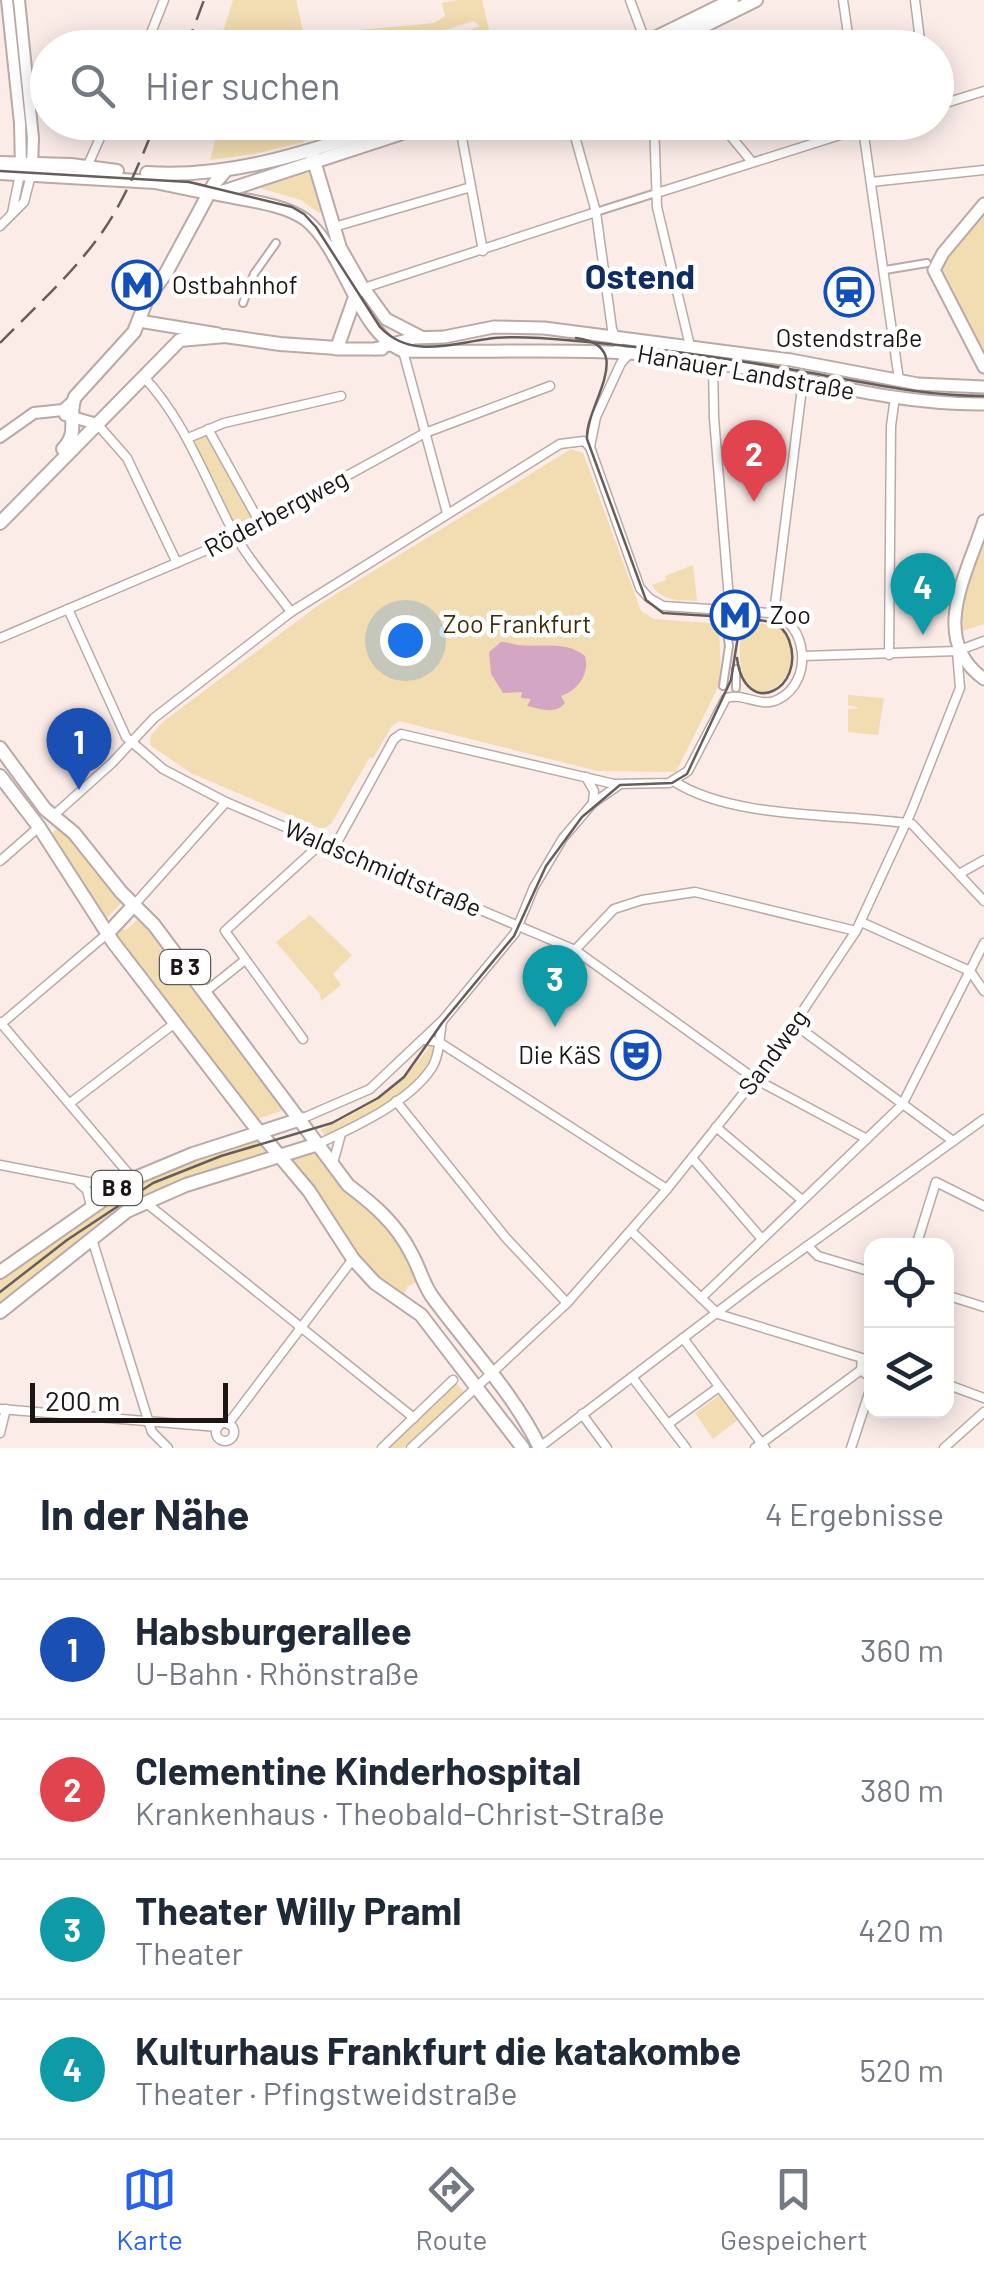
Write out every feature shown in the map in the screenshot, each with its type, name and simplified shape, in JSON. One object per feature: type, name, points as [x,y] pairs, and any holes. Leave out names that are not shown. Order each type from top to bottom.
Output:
[{"type":"main road","points":[[679,30],[732,0]]},
{"type":"main road","points":[[688,30],[756,0]]},
{"type":"main road","points":[[314,156],[354,140]]},
{"type":"main road","points":[[314,156],[371,140]]},
{"type":"main road","name":"Hanauer Landstraße","points":[[0,173],[88,166],[160,174],[226,170],[314,156]]},
{"type":"main road","name":"Hanauer Landstraße","points":[[208,193],[234,190],[314,156]]},
{"type":"main road","name":"Hanauer Landstraße","points":[[314,156],[341,252],[389,345],[403,352],[624,354],[713,362],[895,397],[984,408]]},
{"type":"main road","name":"Hanauer Landstraße","points":[[0,163],[159,182],[285,210],[303,218],[317,233],[382,315],[418,338]]},
{"type":"main road","points":[[0,520],[70,442],[74,432],[72,402],[82,386],[130,338],[208,193],[226,170]]},
{"type":"main road","points":[[984,204],[943,252],[934,270],[984,367]]},
{"type":"main road","points":[[336,349],[360,290]]},
{"type":"main road","points":[[139,321],[336,349],[403,352],[418,338]]},
{"type":"main road","name":"Hanauer Landstraße","points":[[389,345],[512,326],[614,335],[940,386],[984,386]]},
{"type":"main road","points":[[0,520],[181,340],[222,335]]},
{"type":"main road","points":[[375,349],[389,345]]},
{"type":"main road","points":[[984,521],[954,618],[958,651],[984,679]]},
{"type":"main road","name":"B 3","points":[[0,748],[53,816],[74,833],[205,992],[348,1185],[368,1198],[396,1230],[412,1254],[424,1284],[540,1447]]},
{"type":"main road","name":"B 3","points":[[0,776],[175,1023],[320,1206],[353,1259],[375,1282],[421,1314],[522,1448]]},
{"type":"main road","points":[[108,926],[134,905]]},
{"type":"main road","name":"B 8","points":[[0,1272],[121,1185],[259,1131],[301,1119]]},
{"type":"main road","points":[[280,1125],[314,1139],[275,1149],[280,1125]]},
{"type":"main road","name":"B 8","points":[[0,1312],[127,1211],[275,1149]]},
{"type":"main road","points":[[121,1185],[130,1194],[127,1211]]},
{"type":"main road","points":[[407,1302],[412,1288],[424,1284]]},
{"type":"main road","points":[[492,1376],[482,1392],[508,1398]]},
{"type":"main road","points":[[512,1433],[540,1447]]},
{"type":"street","points":[[7,0],[26,169]]},
{"type":"street","points":[[0,226],[24,202],[18,0]]},
{"type":"street","points":[[152,30],[164,0]]},
{"type":"street","points":[[630,0],[644,30]]},
{"type":"street","points":[[843,0],[847,30]]},
{"type":"street","points":[[915,0],[919,30]]},
{"type":"street","points":[[954,100],[984,91]]},
{"type":"street","points":[[88,166],[99,140]]},
{"type":"street","points":[[462,140],[483,251]]},
{"type":"street","points":[[576,140],[596,212],[614,335],[624,354],[594,423],[590,447]]},
{"type":"street","points":[[655,140],[657,206],[690,346]]},
{"type":"street","points":[[734,140],[752,162]]},
{"type":"street","points":[[360,290],[818,140]]},
{"type":"street","points":[[865,140],[899,380]]},
{"type":"street","points":[[872,182],[984,170]]},
{"type":"street","points":[[334,227],[471,186]]},
{"type":"street","points":[[243,304],[254,274],[276,243]]},
{"type":"street","points":[[885,270],[927,263]]},
{"type":"street","points":[[403,352],[448,512]]},
{"type":"street","points":[[713,362],[730,611]]},
{"type":"street","points":[[143,376],[188,438],[236,536],[291,612]]},
{"type":"street","points":[[774,613],[802,380]]},
{"type":"street","name":"Röderbergweg","points":[[0,638],[236,536],[425,433],[550,386]]},
{"type":"street","points":[[188,438],[208,428],[341,396]]},
{"type":"street","points":[[889,656],[891,431],[895,397]]},
{"type":"street","points":[[0,436],[34,413],[64,410],[72,402]]},
{"type":"street","points":[[50,412],[99,422],[127,458],[177,562]]},
{"type":"street","points":[[208,428],[260,523]]},
{"type":"street","points":[[53,816],[154,718],[291,612],[560,444],[585,440],[590,447],[640,588],[661,606],[774,613],[794,629],[804,656],[790,690],[776,701],[761,702],[735,692]]},
{"type":"street","name":"Waldschmidtstraße","points":[[68,610],[131,744],[163,769],[226,802],[576,950],[756,1079],[867,1139]]},
{"type":"street","points":[[735,692],[727,632],[736,620]]},
{"type":"street","points":[[804,656],[958,651],[984,641]]},
{"type":"street","points":[[729,646],[738,650]]},
{"type":"street","name":"Sandweg","points":[[492,1376],[567,1302],[667,1189],[756,1079],[859,926],[960,688],[958,651]]},
{"type":"street","points":[[800,670],[817,659],[834,656]]},
{"type":"street","points":[[723,686],[734,669]]},
{"type":"street","points":[[674,782],[690,769],[721,703],[735,692]]},
{"type":"street","points":[[335,846],[401,734],[619,785],[674,782],[694,793],[767,810],[904,823],[920,829],[984,901]]},
{"type":"street","points":[[586,777],[594,789],[594,804]]},
{"type":"street","points":[[301,1119],[365,1092],[424,1040],[519,926],[544,867],[574,824],[619,785]]},
{"type":"street","points":[[134,905],[226,802]]},
{"type":"street","points":[[0,860],[39,827]]},
{"type":"street","points":[[302,1039],[226,938],[227,926],[314,850],[319,840]]},
{"type":"street","points":[[959,874],[984,860]]},
{"type":"street","points":[[576,950],[614,908],[695,892],[859,926],[970,971],[984,991]]},
{"type":"street","points":[[108,926],[0,1024],[70,1103],[121,1185]]},
{"type":"street","points":[[701,1298],[902,1104],[984,944]]},
{"type":"street","points":[[205,992],[245,960]]},
{"type":"street","points":[[314,1139],[341,1134],[396,1101],[430,1070],[443,1020]]},
{"type":"street","points":[[70,1103],[175,1023]]},
{"type":"street","points":[[794,1024],[953,1141]]},
{"type":"street","points":[[424,1040],[438,1042],[667,1189]]},
{"type":"street","points":[[396,1101],[506,1238],[567,1302]]},
{"type":"street","points":[[540,1447],[984,1118]]},
{"type":"street","points":[[716,1128],[802,1200]]},
{"type":"street","points":[[333,1166],[341,1134]]},
{"type":"street","points":[[692,1158],[761,1238]]},
{"type":"street","points":[[0,1164],[121,1185]]},
{"type":"street","points":[[70,1179],[88,1190],[91,1206]]},
{"type":"street","points":[[918,1238],[936,1182],[984,1206]]},
{"type":"street","points":[[144,1201],[414,1418]]},
{"type":"street","points":[[631,1231],[718,1314],[862,1358],[864,1372]]},
{"type":"street","points":[[91,1237],[152,1432],[168,1448]]},
{"type":"street","points":[[808,1246],[818,1256],[864,1270]]},
{"type":"street","points":[[0,1433],[3,1409],[218,1427],[228,1424],[353,1259]]},
{"type":"street","points":[[954,1298],[984,1307]]},
{"type":"street","points":[[732,1302],[740,1321]]},
{"type":"street","points":[[683,1338],[760,1446],[862,1370]]},
{"type":"street","points":[[632,1377],[686,1448]]},
{"type":"street","points":[[382,1448],[453,1380]]},
{"type":"street","points":[[668,1424],[719,1387]]},
{"type":"street","points":[[954,1387],[984,1398]]},
{"type":"street","points":[[411,1448],[482,1392]]},
{"type":"street","points":[[851,1448],[864,1407]]},
{"type":"street","points":[[944,1448],[984,1412]]},
{"type":"street","points":[[582,1414],[607,1448]]},
{"type":"street","points":[[228,1424],[234,1432],[232,1438]]},
{"type":"street","points":[[218,1427],[219,1439]]},
{"type":"street","points":[[210,1448],[219,1439],[232,1438]]},
{"type":"street","points":[[232,1438],[241,1448]]},
{"type":"green space","points":[[233,0],[296,0],[303,30],[223,30]]},
{"type":"green space","points":[[482,0],[489,30],[470,30],[480,26],[474,21],[445,30],[360,30],[434,23],[445,16],[442,3]]},
{"type":"green space","points":[[215,140],[304,142],[254,154],[210,160]]},
{"type":"green space","points":[[311,172],[326,210],[319,213],[301,200],[260,188]]},
{"type":"green space","points":[[984,215],[984,355],[940,275],[942,263]]},
{"type":"green space","points":[[208,434],[254,522],[237,530],[193,442]]},
{"type":"green space","name":"Zoo Frankfurt","points":[[571,449],[583,453],[641,611],[654,619],[719,624],[721,681],[676,772],[597,771],[399,721],[370,757],[331,824],[322,829],[191,773],[150,745],[151,735],[164,721],[320,604]]},
{"type":"green space","points":[[984,535],[984,624],[963,631],[959,616]]},
{"type":"green space","points":[[693,565],[697,601],[666,597],[652,585],[666,580],[665,576]]},
{"type":"green space","points":[[753,622],[779,627],[790,645],[791,663],[784,679],[773,689],[760,692],[748,685],[741,666],[741,633]]},
{"type":"green space","points":[[848,695],[884,698],[878,735],[848,732],[848,709],[860,708],[848,705]]},
{"type":"green space","points":[[61,826],[93,861],[122,902],[106,919],[49,835]]},
{"type":"green space","points":[[310,915],[352,955],[333,974],[341,985],[321,1001],[320,994],[276,942]]},
{"type":"green space","points":[[141,917],[287,1109],[255,1120],[111,933],[120,928],[126,930]]},
{"type":"green space","points":[[431,1044],[434,1053],[427,1068],[404,1093],[328,1138],[320,1130],[382,1095]]},
{"type":"green space","points":[[255,1137],[267,1154],[132,1203],[135,1195],[126,1185]]},
{"type":"green space","points":[[313,1149],[402,1242],[418,1281],[407,1287],[404,1297],[368,1272],[288,1157]]},
{"type":"green space","points":[[123,1193],[124,1208],[102,1221],[0,1307],[0,1276]]},
{"type":"green space","points":[[456,1383],[465,1393],[403,1448],[387,1448]]},
{"type":"green space","points":[[721,1394],[739,1419],[713,1439],[695,1413]]},
{"type":"shaded area","points":[[501,642],[561,646],[577,651],[585,656],[584,675],[561,696],[565,703],[561,707],[548,710],[527,706],[531,699],[521,698],[522,692],[503,693],[491,674],[489,652]]},
{"type":"tram line","points":[[0,171],[189,182],[292,207],[316,227],[380,327],[392,337],[417,346],[507,337],[571,340],[727,359],[910,390],[984,396]]},
{"type":"tram line","points":[[0,1292],[67,1240],[153,1183],[221,1156],[332,1123],[378,1098],[404,1077],[442,1023],[514,936],[546,866],[582,817],[620,785],[672,783],[687,774],[731,680],[739,630],[727,617],[663,613],[646,600],[587,439],[607,365],[604,352],[594,343],[576,338]]},
{"type":"tram line","points":[[726,620],[776,624],[788,637],[792,657],[783,684],[762,693],[751,689],[742,677],[737,658]]},
{"type":"railway","points":[[193,30],[204,0]]},
{"type":"railway","points":[[0,343],[94,244],[127,190],[148,140]]},
{"type":"place","name":"Ostbahnhof","points":[[137,285]]},
{"type":"place","name":"Ostendstraße","points":[[849,292]]},
{"type":"place","name":"Clementine Kinderhospital","points":[[754,502]]},
{"type":"place","name":"Zoo","points":[[735,615]]},
{"type":"place","name":"Kulturhaus Frankfurt die katakombe","points":[[923,635]]},
{"type":"place","name":"Habsburgerallee","points":[[79,790]]},
{"type":"place","name":"Theater Willy Praml","points":[[555,1027]]},
{"type":"place","name":"Die KäS","points":[[636,1055]]},
{"type":"district","name":"Ostend","points":[[640,277]]}]
